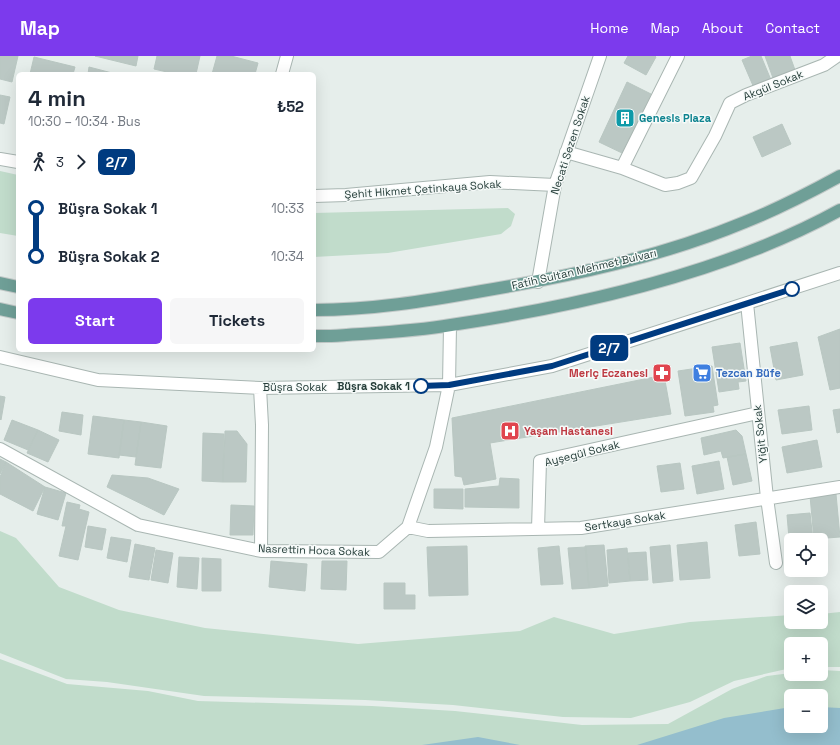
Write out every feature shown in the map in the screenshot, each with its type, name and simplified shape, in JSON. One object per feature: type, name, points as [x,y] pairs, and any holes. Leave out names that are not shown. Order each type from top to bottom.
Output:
[{"type":"main road","name":"Fatih Sultan Mehmet Bulvarı","points":[[316,310],[410,304],[538,282],[623,262],[684,244],[744,223],[803,196],[840,176]]},
{"type":"main road","points":[[316,336],[450,326],[570,303],[690,272],[782,237],[840,210]]},
{"type":"main road","points":[[0,283],[16,287]]},
{"type":"main road","points":[[0,309],[16,313]]},
{"type":"street","points":[[283,72],[287,56]]},
{"type":"street","name":"Necati Sezen Sokak","points":[[538,282],[556,184],[600,56]]},
{"type":"street","points":[[622,168],[678,56]]},
{"type":"street","name":"Akgül Sokak","points":[[566,152],[622,168],[665,185],[678,184],[691,178],[716,136],[730,103],[746,95],[824,65],[837,56]]},
{"type":"street","points":[[0,159],[16,162]]},
{"type":"street","name":"Şehit Hikmet Çetinkaya Sokak","points":[[316,196],[346,195],[490,182],[556,184]]},
{"type":"street","name":"Büşra Sokak","points":[[0,357],[98,380],[260,388],[449,385],[552,366],[840,273]]},
{"type":"street","name":"Yiğit Sokak","points":[[747,303],[767,498],[776,563]]},
{"type":"street","name":"Nasrettin Hoca Sokak","points":[[0,449],[138,525],[261,550],[379,552],[408,527],[436,447],[449,385],[450,326]]},
{"type":"street","points":[[260,388],[262,425],[261,550]]},
{"type":"street","name":"Ayşegül Sokak","points":[[538,529],[540,461],[758,413]]},
{"type":"street","name":"Sertkaya Sokak","points":[[408,527],[428,531],[580,528],[840,487]]},
{"type":"green space","points":[[0,171],[16,175],[16,236],[0,233]]},
{"type":"green space","points":[[508,208],[515,214],[511,226],[501,234],[388,253],[316,257],[316,213]]},
{"type":"green space","points":[[0,531],[16,538],[59,587],[119,610],[205,628],[358,644],[520,631],[554,617],[614,634],[690,622],[784,615],[784,629],[828,629],[828,613],[840,612],[840,667],[828,667],[828,637],[784,637],[784,670],[734,681],[690,702],[631,718],[563,717],[453,705],[365,700],[204,696],[107,682],[66,679],[0,653]]},
{"type":"green space","points":[[0,659],[67,684],[148,691],[198,701],[372,706],[455,711],[582,725],[668,724],[732,689],[767,676],[784,674],[784,681],[828,681],[828,670],[840,671],[840,716],[828,714],[828,689],[784,689],[784,721],[717,745],[0,745]]},
{"type":"water","points":[[828,707],[840,708],[840,745],[637,745],[724,718],[784,708],[784,733],[828,733]]},
{"type":"water","points":[[478,737],[520,745],[422,745]]},
{"type":"building","points":[[0,56],[18,56],[12,82],[0,79]]},
{"type":"building","points":[[95,56],[138,56],[136,66]]},
{"type":"building","points":[[157,56],[200,56],[196,72],[167,72],[154,69]]},
{"type":"building","points":[[217,56],[231,56],[258,63],[256,72],[213,72]]},
{"type":"building","points":[[628,56],[656,57],[646,75],[624,63]]},
{"type":"building","points":[[752,56],[761,56],[771,80],[754,88],[742,60]]},
{"type":"building","points":[[765,56],[790,56],[795,70],[773,78]]},
{"type":"building","points":[[34,57],[75,67],[74,72],[30,72]]},
{"type":"building","points":[[89,67],[108,72],[88,72]]},
{"type":"building","name":"Genesis Plaza","points":[[627,82],[651,94],[622,153],[599,142]]},
{"type":"building","points":[[0,95],[10,97],[4,124],[0,123]]},
{"type":"building","points":[[782,124],[791,144],[762,157],[753,137]]},
{"type":"building","points":[[840,329],[840,388],[830,390],[818,337]]},
{"type":"building","points":[[797,342],[803,375],[776,380],[770,347]]},
{"type":"building","points":[[740,343],[746,381],[738,382],[739,389],[719,392],[712,347]]},
{"type":"building","points":[[712,366],[718,405],[713,406],[714,412],[685,416],[678,371]]},
{"type":"building","name":"Yaşam Hastanesi","points":[[664,375],[671,414],[490,443],[496,479],[464,485],[462,477],[455,476],[452,418]]},
{"type":"building","points":[[0,396],[5,397],[1,420],[0,419]]},
{"type":"building","points":[[809,406],[812,430],[782,434],[778,410]]},
{"type":"building","points":[[840,409],[840,432],[837,433],[833,410]]},
{"type":"building","points":[[62,412],[83,415],[81,435],[59,431]]},
{"type":"building","points":[[93,416],[124,420],[119,458],[88,454]]},
{"type":"building","points":[[12,420],[38,430],[28,450],[4,440]]},
{"type":"building","points":[[124,420],[141,422],[136,457],[119,455]]},
{"type":"building","points":[[141,422],[167,426],[161,468],[135,465]]},
{"type":"building","points":[[38,430],[59,440],[48,462],[27,453]]},
{"type":"building","points":[[736,430],[742,436],[746,454],[723,458],[721,451],[704,455],[701,438]]},
{"type":"building","points":[[225,431],[237,431],[247,444],[246,482],[223,482]]},
{"type":"building","points":[[203,433],[224,434],[223,482],[202,481]]},
{"type":"building","points":[[817,440],[822,467],[787,473],[782,447]]},
{"type":"building","points":[[746,454],[752,481],[733,485],[727,457]]},
{"type":"building","points":[[0,459],[6,462],[0,474]]},
{"type":"building","points":[[719,461],[724,489],[697,494],[692,466]]},
{"type":"building","points":[[6,462],[45,487],[33,511],[0,494],[0,477]]},
{"type":"building","points":[[680,463],[684,489],[661,492],[657,466]]},
{"type":"building","points":[[112,475],[148,478],[179,489],[164,515],[107,487]]},
{"type":"building","points":[[500,478],[519,479],[519,508],[465,507],[465,489],[499,486]]},
{"type":"building","points":[[45,487],[66,493],[58,520],[37,514]]},
{"type":"building","points":[[434,489],[463,489],[463,509],[434,508]]},
{"type":"building","points":[[836,494],[840,537],[828,538],[828,533],[813,533],[810,496]]},
{"type":"building","points":[[67,502],[80,505],[79,509],[89,512],[78,560],[59,556],[66,526],[62,526]]},
{"type":"building","points":[[231,505],[254,506],[253,535],[230,535]]},
{"type":"building","points":[[810,513],[812,533],[789,533],[787,515]]},
{"type":"building","points":[[756,522],[760,554],[739,556],[735,525]]},
{"type":"building","points":[[88,526],[106,529],[102,550],[85,547]]},
{"type":"building","points":[[111,537],[131,540],[127,562],[107,558]]},
{"type":"building","points":[[707,542],[710,578],[680,580],[677,545]]},
{"type":"building","points":[[135,544],[155,548],[149,580],[129,577]]},
{"type":"building","points":[[604,545],[608,586],[589,588],[585,546]]},
{"type":"building","points":[[670,545],[673,581],[653,583],[650,547]]},
{"type":"building","points":[[467,546],[468,595],[429,596],[427,547]]},
{"type":"building","points":[[559,546],[563,584],[541,585],[538,548]]},
{"type":"building","points":[[586,547],[589,588],[572,589],[568,548]]},
{"type":"building","points":[[627,548],[630,581],[609,583],[607,550]]},
{"type":"building","points":[[156,550],[173,553],[168,583],[151,580]]},
{"type":"building","points":[[646,552],[648,580],[630,581],[628,553]]},
{"type":"building","points":[[179,557],[199,558],[197,589],[177,587]]},
{"type":"building","points":[[202,558],[221,559],[221,591],[202,591]]},
{"type":"building","points":[[271,561],[307,564],[305,591],[269,587]]},
{"type":"building","points":[[322,561],[347,561],[346,590],[321,589]]},
{"type":"building","points":[[384,583],[405,583],[405,595],[415,595],[415,609],[384,609]]},
{"type":"bus line","name":"2/7","points":[[421,386],[449,385],[552,366],[792,289]]},
{"type":"place","name":"Genesis Plaza","points":[[625,118]]},
{"type":"place","name":"Meriç Eczanesi","points":[[662,373]]},
{"type":"place","name":"Tezcan Büfe","points":[[702,373]]},
{"type":"place","name":"Büşra Sokak 1","points":[[421,386]]},
{"type":"place","name":"Yaşam Hastanesi","points":[[510,431]]}]
